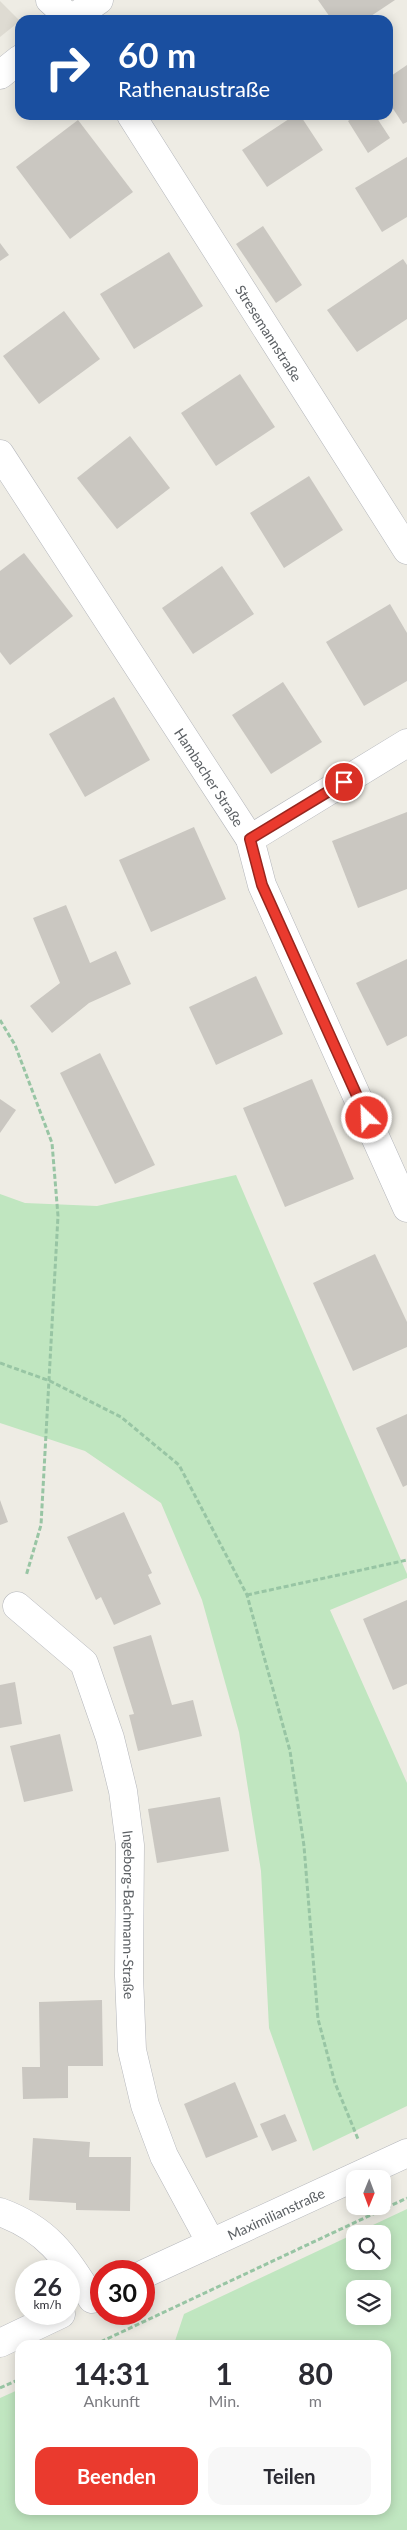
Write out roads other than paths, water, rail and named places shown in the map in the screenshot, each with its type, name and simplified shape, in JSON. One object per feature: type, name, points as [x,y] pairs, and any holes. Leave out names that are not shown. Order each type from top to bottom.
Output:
[{"type":"street","points":[[50,0],[66,15]]},
{"type":"street","points":[[78,15],[99,0]]},
{"type":"street","points":[[0,75],[15,63]]},
{"type":"street","name":"Stresemannstraße","points":[[134,120],[407,550]]},
{"type":"street","name":"Hambacher Straße","points":[[0,454],[250,839],[262,885],[407,1208]]},
{"type":"street","points":[[250,839],[407,743]]},
{"type":"street","name":"Ingeborg-Bachmann-Straße","points":[[17,1606],[84,1663],[110,1738],[123,1791],[130,1845],[129,1976],[132,2050],[145,2105],[164,2156],[211,2243]]},
{"type":"street","name":"Maximilianstraße","points":[[155,2269],[407,2153]]},
{"type":"street","points":[[0,2212],[12,2216],[47,2237],[68,2260],[87,2301]]},
{"type":"street","points":[[0,2343],[38,2325]]}]
